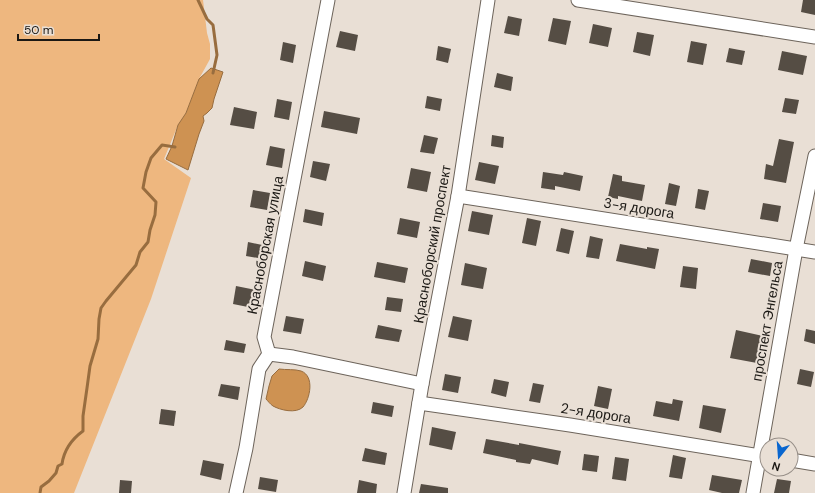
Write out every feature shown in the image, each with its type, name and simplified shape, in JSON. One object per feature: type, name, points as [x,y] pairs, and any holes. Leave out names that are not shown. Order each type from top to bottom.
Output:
[{"type":"street","name":"Красноборская улица","points":[[270,354],[264,337],[328,0]]},
{"type":"street","name":"Красноборский проспект","points":[[404,493],[422,384],[458,196],[488,0]]},
{"type":"street","points":[[578,0],[815,37]]},
{"type":"street","name":"проспект Энгельса","points":[[766,437],[796,249],[815,156]]},
{"type":"street","name":"3-я дорога","points":[[458,196],[815,252]]},
{"type":"street","points":[[236,493],[246,448],[259,369],[270,354],[422,384]]},
{"type":"street","name":"2-я дорога","points":[[419,403],[570,425],[759,455]]},
{"type":"street","points":[[799,461],[815,464]]},
{"type":"street","name":"проспект Энгельса","points":[[753,493],[759,471]]},
{"type":"shaded area","points":[[0,0],[203,0],[207,33],[210,44],[210,59],[199,79],[186,113],[178,125],[164,159],[191,178],[151,299],[74,493],[0,493]]},
{"type":"shaded area","points":[[211,68],[223,72],[212,108],[203,116],[204,121],[188,170],[166,159],[172,146],[178,125],[186,113],[199,79]]},
{"type":"shaded area","points":[[279,369],[301,371],[308,378],[310,388],[308,399],[300,409],[288,411],[280,409],[273,406],[266,399],[272,376]]},
{"type":"building","points":[[803,0],[815,0],[815,15],[801,12]]},
{"type":"building","points":[[508,16],[522,19],[519,36],[504,33]]},
{"type":"building","points":[[553,18],[571,21],[566,45],[548,41]]},
{"type":"building","points":[[593,24],[612,28],[608,47],[589,43]]},
{"type":"building","points":[[340,31],[358,35],[355,51],[336,47]]},
{"type":"building","points":[[637,32],[654,35],[650,56],[633,52]]},
{"type":"building","points":[[691,41],[707,44],[703,65],[687,62]]},
{"type":"building","points":[[283,42],[296,45],[293,63],[280,60]]},
{"type":"building","points":[[438,46],[451,49],[448,63],[436,60]]},
{"type":"building","points":[[729,48],[745,51],[742,65],[726,62]]},
{"type":"building","points":[[782,51],[807,56],[803,75],[778,70]]},
{"type":"building","points":[[497,73],[513,77],[511,91],[494,87]]},
{"type":"building","points":[[427,96],[442,99],[440,111],[425,108]]},
{"type":"building","points":[[785,98],[799,100],[796,114],[782,112]]},
{"type":"building","points":[[277,99],[292,102],[289,120],[274,117]]},
{"type":"building","points":[[234,107],[257,112],[254,129],[230,125]]},
{"type":"building","points":[[324,111],[360,118],[357,134],[321,127]]},
{"type":"building","points":[[424,135],[438,138],[434,154],[420,152]]},
{"type":"building","points":[[492,135],[504,137],[503,148],[491,146]]},
{"type":"building","points":[[779,139],[794,142],[786,183],[764,179],[766,164],[773,166]]},
{"type":"building","points":[[270,146],[285,149],[282,168],[266,165]]},
{"type":"building","points":[[313,161],[330,164],[326,181],[310,177]]},
{"type":"building","points":[[479,162],[499,166],[495,184],[475,180]]},
{"type":"building","points":[[411,168],[431,172],[427,192],[407,188]]},
{"type":"building","points":[[543,172],[563,175],[564,172],[583,176],[580,191],[555,186],[555,190],[541,188]]},
{"type":"building","points":[[613,174],[622,176],[622,181],[645,185],[642,201],[618,196],[618,199],[608,197]]},
{"type":"building","points":[[669,183],[680,186],[676,206],[665,204]]},
{"type":"building","points":[[698,189],[709,191],[705,210],[695,208]]},
{"type":"building","points":[[253,190],[270,193],[267,210],[250,207]]},
{"type":"building","points":[[763,203],[781,206],[778,222],[760,219]]},
{"type":"building","points":[[305,209],[324,213],[322,226],[303,222]]},
{"type":"building","points":[[472,211],[493,215],[489,235],[468,231]]},
{"type":"building","points":[[400,218],[420,222],[417,238],[397,234]]},
{"type":"building","points":[[527,218],[541,221],[536,246],[522,243]]},
{"type":"building","points":[[561,228],[574,231],[569,254],[556,251]]},
{"type":"building","points":[[590,236],[603,239],[599,259],[586,257]]},
{"type":"building","points":[[248,242],[267,246],[264,259],[246,256]]},
{"type":"building","points":[[620,244],[647,249],[647,247],[659,249],[655,269],[616,261]]},
{"type":"building","points":[[751,259],[772,263],[770,276],[748,272]]},
{"type":"building","points":[[305,261],[326,266],[323,281],[302,276]]},
{"type":"building","points":[[377,262],[408,268],[405,283],[374,277]]},
{"type":"building","points":[[465,263],[487,268],[483,289],[461,285]]},
{"type":"building","points":[[683,266],[698,268],[696,289],[680,287]]},
{"type":"building","points":[[236,286],[256,290],[253,308],[233,304]]},
{"type":"building","points":[[387,297],[403,299],[401,312],[385,310]]},
{"type":"building","points":[[286,316],[304,319],[301,334],[283,331]]},
{"type":"building","points":[[453,316],[472,320],[468,341],[448,337]]},
{"type":"building","points":[[378,325],[402,330],[399,342],[375,338]]},
{"type":"building","points":[[806,329],[815,331],[815,344],[804,341]]},
{"type":"building","points":[[736,330],[763,336],[757,363],[730,358]]},
{"type":"building","points":[[226,340],[246,344],[244,353],[224,350]]},
{"type":"building","points":[[800,369],[814,372],[811,387],[797,384]]},
{"type":"building","points":[[445,374],[461,377],[458,393],[442,390]]},
{"type":"building","points":[[494,379],[509,382],[506,397],[491,393]]},
{"type":"building","points":[[533,383],[544,385],[540,403],[529,401]]},
{"type":"building","points":[[221,384],[240,387],[238,400],[218,396]]},
{"type":"building","points":[[598,386],[612,389],[608,409],[594,406]]},
{"type":"building","points":[[673,399],[683,401],[679,421],[653,416],[656,401],[672,404]]},
{"type":"building","points":[[373,402],[394,406],[392,417],[371,413]]},
{"type":"building","points":[[703,405],[726,409],[721,433],[699,428]]},
{"type":"building","points":[[161,409],[176,411],[174,426],[159,424]]},
{"type":"building","points":[[432,427],[456,432],[452,450],[429,445]]},
{"type":"building","points":[[486,439],[519,445],[519,443],[561,451],[558,465],[532,459],[530,464],[516,462],[516,460],[483,453]]},
{"type":"building","points":[[365,448],[387,453],[385,465],[362,461]]},
{"type":"building","points":[[584,454],[599,456],[597,472],[582,470]]},
{"type":"building","points":[[673,455],[686,458],[682,479],[669,477]]},
{"type":"building","points":[[615,457],[629,459],[626,481],[612,479]]},
{"type":"building","points":[[203,460],[224,464],[221,480],[200,475]]},
{"type":"building","points":[[712,475],[742,480],[739,493],[722,493],[709,490]]},
{"type":"building","points":[[260,477],[278,480],[276,492],[258,489]]},
{"type":"building","points":[[777,479],[791,481],[789,493],[774,493]]},
{"type":"building","points":[[120,480],[132,481],[131,493],[119,493]]},
{"type":"building","points":[[359,480],[377,484],[376,493],[357,493]]},
{"type":"building","points":[[421,484],[448,488],[448,493],[419,493]]},
{"type":"waterway","points":[[198,0],[207,19],[213,25],[217,55],[213,73]]},
{"type":"waterway","points":[[40,493],[41,487],[49,481],[56,473],[58,466],[62,464],[69,445],[83,431],[83,416],[90,366],[98,339],[101,308],[136,265],[140,252],[148,242],[155,215],[156,202],[143,188],[146,172],[151,158],[162,145],[175,147]]}]
